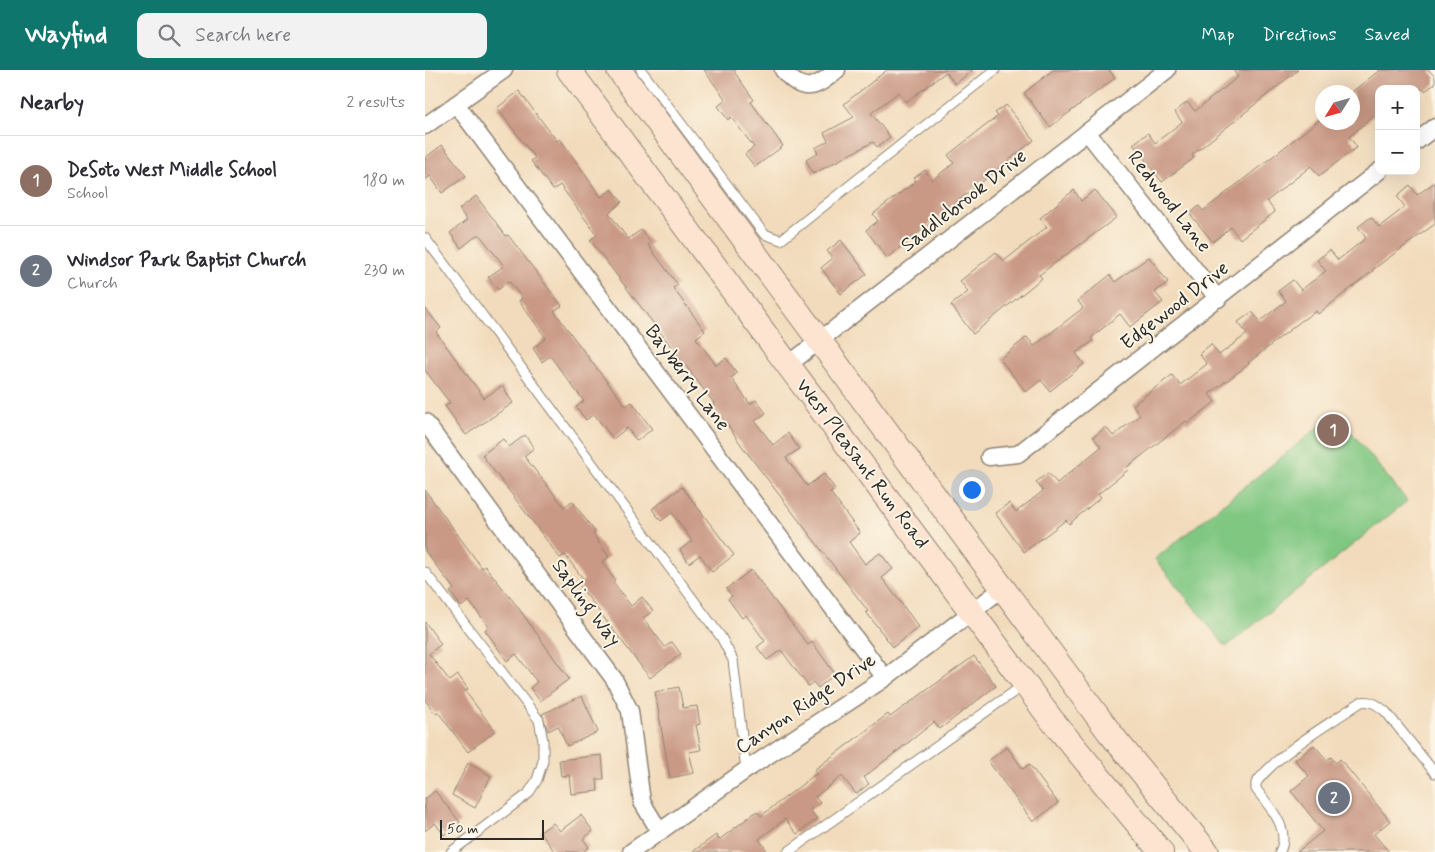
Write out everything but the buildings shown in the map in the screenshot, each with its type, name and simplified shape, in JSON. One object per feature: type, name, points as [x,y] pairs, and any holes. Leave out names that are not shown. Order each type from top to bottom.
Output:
[{"type":"main road","name":"West Pleasant Run Road","points":[[569,70],[1025,684],[1161,852]]},
{"type":"main road","name":"West Pleasant Run Road","points":[[619,70],[1110,733],[1207,852]]},
{"type":"street","points":[[425,126],[504,70]]},
{"type":"street","points":[[783,70],[795,83],[811,88],[820,85],[837,70]]},
{"type":"street","name":"Saddlebrook Drive","points":[[788,365],[820,342],[1167,70]]},
{"type":"street","name":"Bayberry Lane","points":[[456,104],[885,678]]},
{"type":"street","points":[[1420,139],[1435,127]]},
{"type":"street","name":"Redwood Lane","points":[[1087,132],[1218,299]]},
{"type":"street","name":"Edgewood Drive","points":[[989,457],[1018,454],[1375,174]]},
{"type":"street","name":"Sapling Way","points":[[425,422],[614,679],[630,711],[642,802],[660,832]]},
{"type":"street","name":"Canyon Ridge Drive","points":[[631,852],[747,770],[885,678],[1003,588]]},
{"type":"lane","points":[[641,70],[764,234],[781,240],[995,70]]},
{"type":"lane","points":[[425,238],[721,638],[733,660],[747,770]]},
{"type":"lane","points":[[425,572],[539,720],[543,741],[543,760],[537,780],[529,794],[451,852]]},
{"type":"lane","points":[[788,852],[1025,684]]},
{"type":"lane","points":[[1280,852],[1283,843],[1283,826],[1257,789],[1256,783],[1262,775],[1303,742],[1361,702],[1367,701],[1376,704],[1386,712],[1435,773]]},
{"type":"green space","points":[[1336,413],[1407,501],[1226,647],[1155,559]]},
{"type":"place","name":"DeSoto West Middle School","points":[[1333,430]]},
{"type":"place","name":"Windsor Park Baptist Church","points":[[1334,798]]}]
